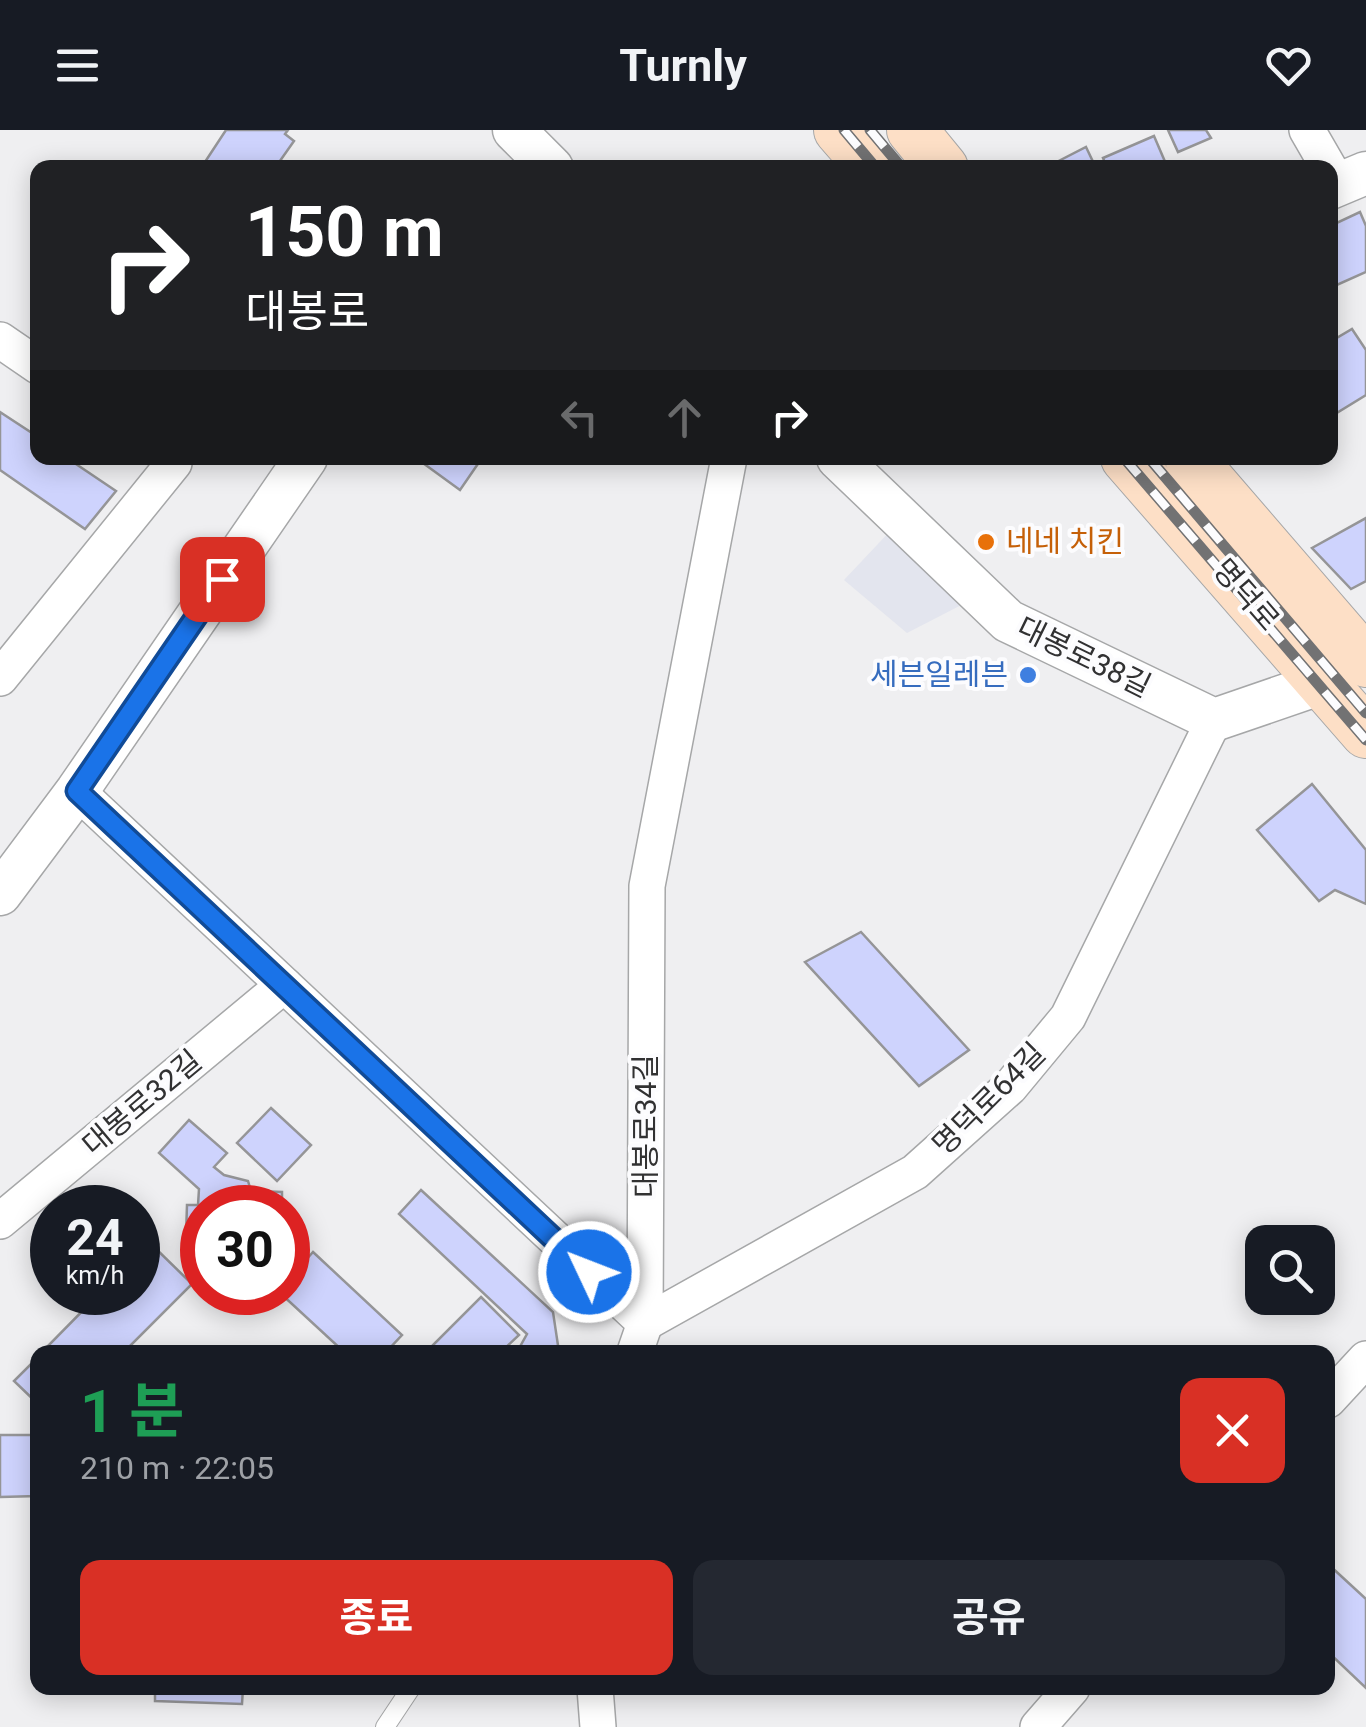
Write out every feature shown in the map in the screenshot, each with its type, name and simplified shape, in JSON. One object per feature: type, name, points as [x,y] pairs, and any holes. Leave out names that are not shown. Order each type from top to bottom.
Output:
[{"type":"main road","points":[[838,130],[865,160]]},
{"type":"main road","points":[[912,130],[936,160]]},
{"type":"main road","name":"명덕로","points":[[1133,465],[1344,672]]},
{"type":"main road","name":"명덕로","points":[[1195,465],[1344,672],[1366,733]]},
{"type":"street","points":[[1307,130],[1328,160]]},
{"type":"street","points":[[0,340],[30,361]]},
{"type":"street","points":[[0,678],[172,465]]},
{"type":"street","points":[[0,894],[77,791],[301,465]]},
{"type":"street","name":"대봉로34길","points":[[640,1338],[646,886],[728,465]]},
{"type":"street","name":"대봉로38길","points":[[845,465],[1008,621],[1214,720]]},
{"type":"street","points":[[1214,720],[1344,672]]},
{"type":"street","name":"명덕로64길","points":[[640,1338],[915,1172],[1010,1087],[1068,1017],[1214,720]]},
{"type":"street","points":[[77,791],[284,985],[640,1338]]},
{"type":"street","name":"대봉로32길","points":[[0,1221],[284,985]]},
{"type":"street","points":[[1335,1392],[1366,1359]]},
{"type":"street","points":[[596,1695],[598,1727]]},
{"type":"street","points":[[1038,1727],[1066,1695]]},
{"type":"lane","points":[[385,1727],[407,1695]]},
{"type":"shaded area","points":[[894,527],[973,599],[907,633],[844,580]]},
{"type":"building","points":[[226,130],[288,130],[285,134],[294,141],[281,160],[206,160]]},
{"type":"building","points":[[1168,130],[1206,130],[1211,138],[1178,152]]},
{"type":"building","points":[[1154,136],[1164,160],[1104,160]]},
{"type":"building","points":[[1086,147],[1092,160],[1061,160]]},
{"type":"building","points":[[1360,212],[1366,226],[1366,272],[1338,284],[1338,222]]},
{"type":"building","points":[[1352,329],[1366,350],[1366,395],[1338,412],[1338,337]]},
{"type":"building","points":[[0,412],[30,432],[30,465],[77,465],[116,491],[85,529],[0,470]]},
{"type":"building","points":[[426,465],[477,465],[460,490]]},
{"type":"building","points":[[1366,518],[1366,581],[1351,589],[1312,548]]},
{"type":"building","points":[[1312,784],[1366,850],[1366,904],[1335,890],[1319,901],[1257,830]]},
{"type":"building","points":[[861,932],[969,1050],[919,1086],[805,962]]},
{"type":"building","points":[[271,1108],[311,1145],[277,1181],[237,1143]]},
{"type":"building","points":[[189,1120],[227,1153],[214,1167],[224,1175],[248,1181],[249,1185],[195,1185],[159,1153]]},
{"type":"building","points":[[421,1190],[553,1312],[558,1345],[521,1345],[527,1334],[399,1214]]},
{"type":"building","points":[[313,1252],[402,1335],[393,1345],[336,1345],[304,1315],[310,1315]]},
{"type":"building","points":[[160,1253],[180,1272],[180,1296],[131,1345],[49,1345],[78,1315],[160,1315]]},
{"type":"building","points":[[481,1297],[519,1335],[508,1345],[433,1345]]},
{"type":"building","points":[[30,1365],[30,1396],[14,1381]]},
{"type":"building","points":[[0,1435],[30,1435],[30,1496],[0,1497]]},
{"type":"building","points":[[1335,1570],[1366,1599],[1366,1688],[1335,1659]]},
{"type":"building","points":[[155,1695],[243,1695],[242,1704],[155,1701]]},
{"type":"railway","points":[[844,130],[869,160]]},
{"type":"railway","points":[[870,130],[895,160]]},
{"type":"railway","points":[[1130,465],[1366,740]]},
{"type":"railway","points":[[1155,465],[1366,713]]},
{"type":"place","name":"네네 치킨","points":[[986,542]]},
{"type":"place","name":"세븐일레븐","points":[[1028,675]]},
{"type":"route","points":[[222,579],[77,791],[589,1272]]}]
